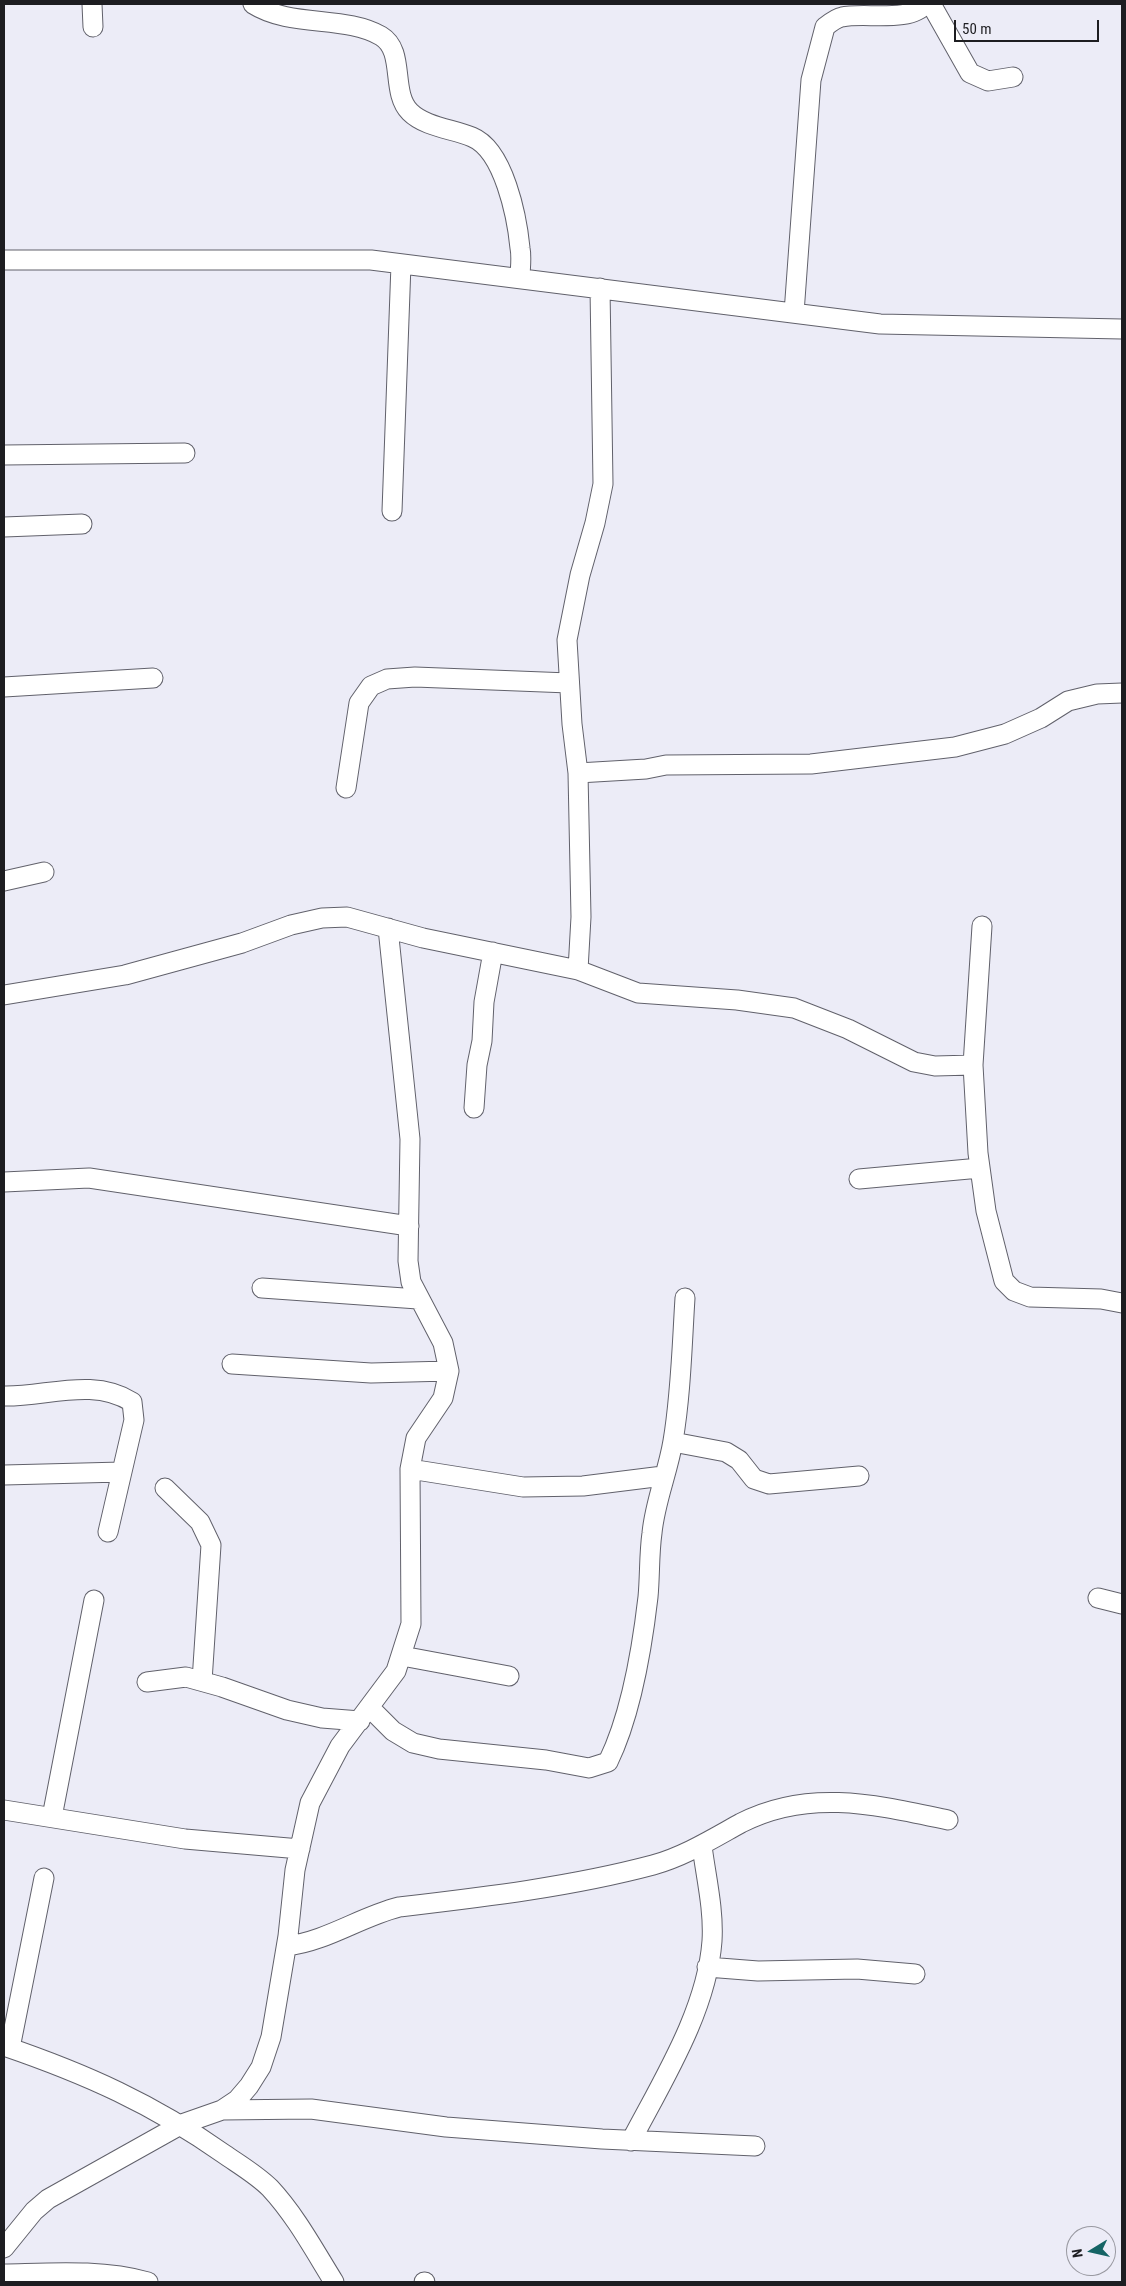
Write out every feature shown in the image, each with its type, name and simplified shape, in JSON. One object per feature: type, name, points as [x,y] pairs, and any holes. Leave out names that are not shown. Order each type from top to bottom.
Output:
[{"type":"street","points":[[92,4],[93,27]]},
{"type":"street","points":[[253,4],[281,16],[353,27],[376,34],[388,42],[392,50],[401,97],[410,112],[432,124],[474,138],[488,149],[499,164],[510,198],[521,248],[520,278]]},
{"type":"street","points":[[794,313],[811,80],[825,27],[839,17],[900,14],[913,11],[925,4]]},
{"type":"street","points":[[931,4],[970,73],[988,81],[1013,77]]},
{"type":"street","points":[[4,260],[371,260],[880,324],[1122,329]]},
{"type":"street","points":[[392,511],[401,264]]},
{"type":"street","points":[[578,970],[581,917],[578,773],[569,683],[567,640],[580,575],[596,523],[603,484],[600,288]]},
{"type":"street","points":[[4,455],[185,454]]},
{"type":"street","points":[[4,526],[82,524]]},
{"type":"street","points":[[346,788],[359,703],[371,686],[387,679],[415,677],[569,683]]},
{"type":"street","points":[[4,687],[153,678]]},
{"type":"street","points":[[578,773],[646,769],[666,765],[811,764],[955,747],[1004,734],[1041,718],[1068,700],[1096,694],[1122,693]]},
{"type":"street","points":[[4,881],[44,872]]},
{"type":"street","points":[[4,996],[125,975],[242,944],[291,925],[322,918],[347,917],[388,928],[578,970],[638,993],[737,1000],[794,1008],[848,1029],[914,1062],[935,1066],[973,1065]]},
{"type":"street","points":[[982,926],[973,1065],[980,1168],[986,1211],[998,1264],[1004,1281],[1009,1287],[1030,1297],[1101,1299],[1122,1303]]},
{"type":"street","points":[[4,2248],[34,2211],[48,2199],[182,2124],[222,2110],[237,2100],[261,2067],[271,2037],[287,1946],[300,1849],[310,1803],[340,1746],[396,1671],[402,1656],[411,1624],[410,1469],[416,1438],[429,1416],[444,1398],[449,1371],[443,1343],[418,1299],[411,1282],[408,1261],[410,1139],[388,928]]},
{"type":"street","points":[[474,1108],[477,1065],[482,1041],[484,1002],[493,952]]},
{"type":"street","points":[[859,1179],[980,1168]]},
{"type":"street","points":[[4,1182],[89,1178],[409,1226]]},
{"type":"street","points":[[262,1288],[418,1299]]},
{"type":"street","points":[[147,1682],[186,1677],[287,1710],[322,1718],[365,1714],[414,1743],[430,1747],[589,1768],[608,1762],[617,1744],[636,1670],[648,1597],[655,1508],[673,1442],[680,1382],[685,1298]]},
{"type":"street","points":[[232,1364],[371,1373],[449,1371]]},
{"type":"street","points":[[4,1396],[30,1396],[86,1388],[124,1396],[132,1402],[134,1420],[108,1532]]},
{"type":"street","points":[[673,1442],[726,1452],[739,1460],[754,1479],[769,1484],[859,1476]]},
{"type":"street","points":[[410,1469],[523,1486],[583,1486],[664,1476]]},
{"type":"street","points":[[4,1475],[122,1472]]},
{"type":"street","points":[[165,1488],[200,1522],[211,1545],[202,1681]]},
{"type":"street","points":[[1098,1598],[1122,1604]]},
{"type":"street","points":[[52,1817],[94,1600]]},
{"type":"street","points":[[402,1656],[509,1676]]},
{"type":"street","points":[[287,1946],[313,1941],[382,1911],[399,1907],[520,1892],[654,1864],[702,1846],[741,1823],[767,1812],[816,1801],[861,1804],[948,1820]]},
{"type":"street","points":[[4,1810],[185,1839],[300,1849]]},
{"type":"street","points":[[632,2141],[676,2054],[700,1997],[708,1967],[712,1940],[712,1916],[702,1846]]},
{"type":"street","points":[[44,1878],[7,2047],[108,2085],[182,2124],[269,2187],[294,2218],[334,2282]]},
{"type":"street","points":[[708,1967],[758,1971],[857,1969],[915,1974]]},
{"type":"street","points":[[222,2110],[311,2109],[446,2127],[632,2141],[755,2146]]},
{"type":"street","points":[[4,2274],[104,2274],[127,2276],[148,2282]]}]
